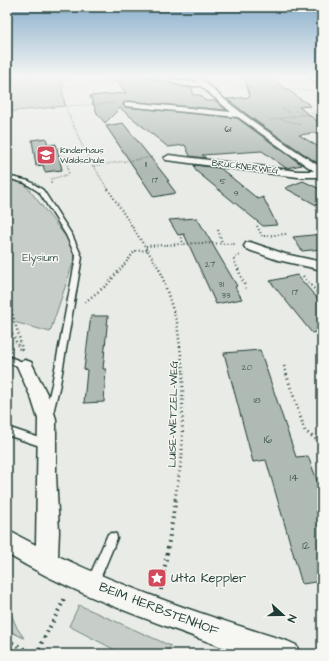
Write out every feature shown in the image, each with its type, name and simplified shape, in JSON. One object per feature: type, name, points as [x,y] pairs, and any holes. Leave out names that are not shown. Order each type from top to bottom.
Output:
[{"type":"street","points":[[167,108],[240,115]]},
{"type":"street","points":[[231,108],[322,173]]},
{"type":"street","name":"BRUCKNERWEG","points":[[169,158],[298,174],[322,173]]},
{"type":"street","points":[[250,246],[282,257],[322,266]]},
{"type":"street","points":[[23,358],[41,400],[47,419],[46,475],[48,531],[46,563]]},
{"type":"street","name":"BEIM HERBSTENHOF","points":[[7,541],[46,563],[93,584],[156,610],[278,653]]},
{"type":"lane","points":[[7,177],[26,182],[41,191],[69,235],[79,257],[56,384],[47,419]]},
{"type":"lane","points":[[7,359],[23,358]]},
{"type":"lane","points":[[7,431],[46,444]]},
{"type":"lane","points":[[93,584],[112,538]]},
{"type":"path","name":"LUISE-WETZEL-WEG","points":[[68,108],[69,116],[92,166],[146,246],[159,268],[177,323],[183,368],[182,457],[164,576],[156,610]]},
{"type":"path","points":[[282,108],[294,116]]},
{"type":"path","points":[[310,108],[318,113]]},
{"type":"path","points":[[295,110],[303,115]]},
{"type":"path","points":[[269,120],[322,112]]},
{"type":"path","points":[[280,119],[301,125]]},
{"type":"path","points":[[58,155],[89,160]]},
{"type":"path","points":[[51,179],[68,174],[66,156]]},
{"type":"path","points":[[92,166],[150,157]]},
{"type":"path","points":[[257,226],[262,236]]},
{"type":"path","points":[[218,230],[222,242]]},
{"type":"path","points":[[181,234],[183,244]]},
{"type":"path","points":[[146,246],[222,242],[250,246]]},
{"type":"path","points":[[247,291],[234,259],[250,246]]},
{"type":"path","points":[[69,311],[90,299],[108,284],[135,251],[148,250]]},
{"type":"path","points":[[308,263],[303,276],[322,298]]},
{"type":"path","points":[[7,288],[8,302],[20,337],[23,358]]},
{"type":"path","points":[[7,323],[23,358]]},
{"type":"path","points":[[284,366],[306,431],[322,444]]},
{"type":"path","points":[[7,640],[35,654],[64,600]]},
{"type":"green space","points":[[7,108],[47,108],[7,112]]},
{"type":"green space","name":"Elysium","points":[[7,178],[24,183],[77,251],[50,332],[7,320]]},
{"type":"green space","points":[[7,576],[10,580],[8,607],[17,628],[24,638],[7,630]]},
{"type":"green space","points":[[79,605],[171,646],[164,654],[123,654],[69,626]]},
{"type":"building","points":[[95,108],[134,108],[237,118],[302,165],[286,168],[262,151],[202,155],[206,158],[190,156],[185,145],[168,147],[120,108],[105,123]]},
{"type":"building","points":[[203,108],[224,108],[226,110]]},
{"type":"building","points":[[239,108],[300,108],[322,125],[322,132],[299,135],[322,149],[322,161],[316,162]]},
{"type":"building","points":[[123,123],[169,181],[167,181],[176,193],[154,197],[106,126]]},
{"type":"building","name":"Kinderhaus Waldschule","points":[[46,138],[48,145],[56,144],[62,170],[45,172],[43,165],[36,166],[32,140]]},
{"type":"building","points":[[194,165],[220,168],[258,199],[263,197],[277,225],[263,226],[196,171]]},
{"type":"building","points":[[303,181],[322,190],[322,208],[285,188]]},
{"type":"building","points":[[197,218],[237,286],[235,287],[242,299],[216,304],[184,234],[178,235],[169,220]]},
{"type":"building","points":[[322,234],[322,249],[302,251],[293,237]]},
{"type":"building","points":[[297,275],[322,304],[322,330],[312,333],[270,281]]},
{"type":"building","points":[[91,316],[108,316],[103,369],[106,369],[104,402],[84,403],[87,370],[84,369]]},
{"type":"building","points":[[260,350],[296,457],[308,456],[322,494],[322,581],[302,584],[266,460],[253,462],[224,353]]},
{"type":"place","name":"Kinderhaus Waldschule","points":[[46,155]]},
{"type":"place","name":"Utta Keppler","points":[[157,578]]}]
